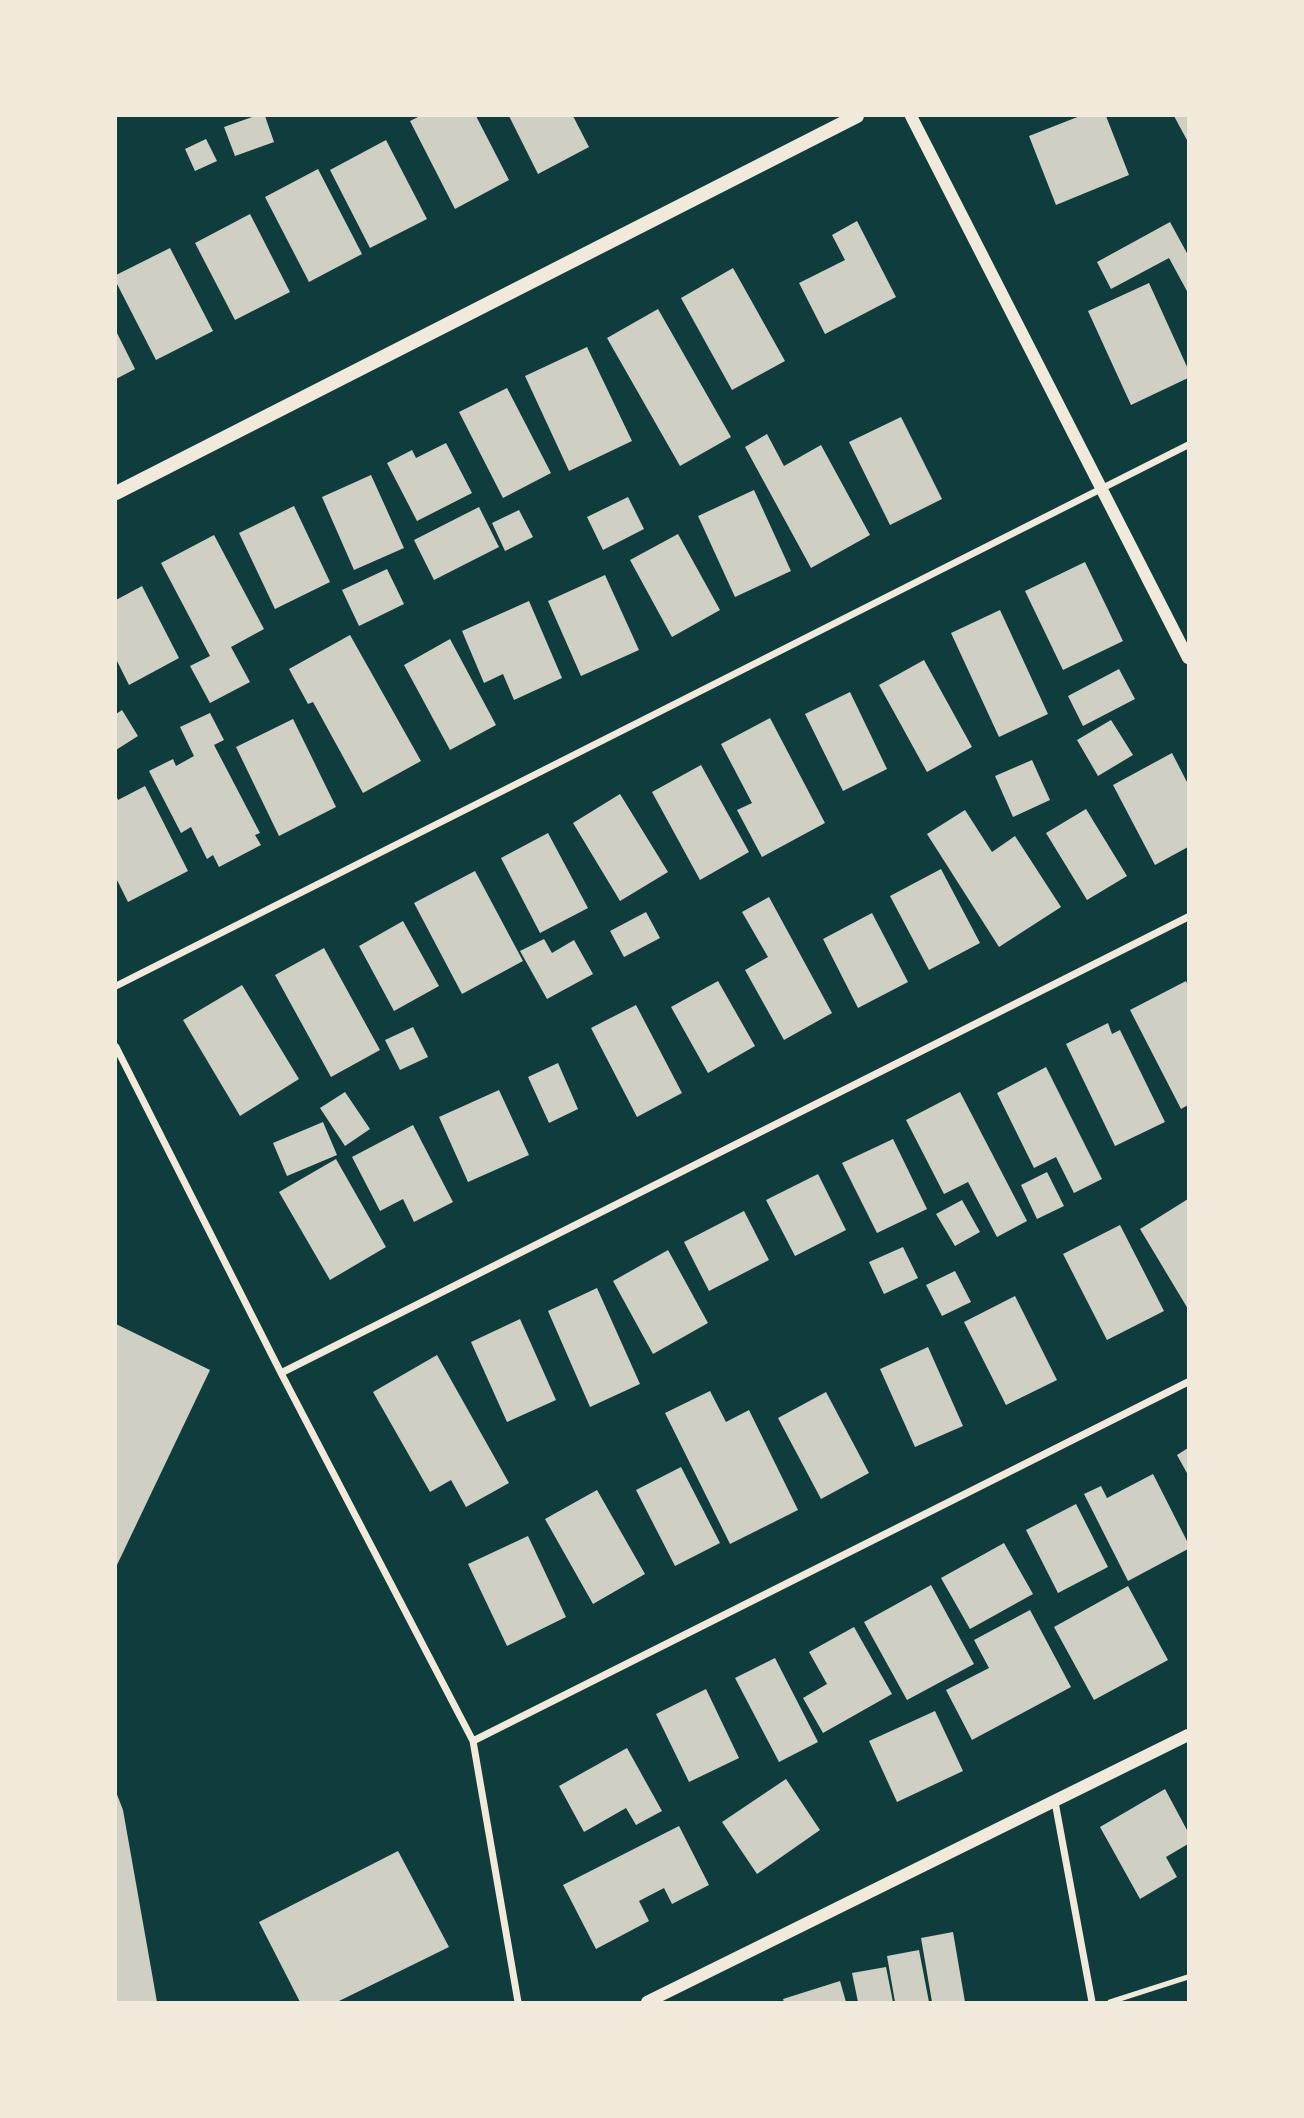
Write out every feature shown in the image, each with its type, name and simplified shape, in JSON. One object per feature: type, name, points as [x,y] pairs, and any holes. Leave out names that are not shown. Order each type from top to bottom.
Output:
[{"type":"main road","points":[[116,493],[858,116]]},
{"type":"street","points":[[911,116],[1103,487],[1188,658]]},
{"type":"street","points":[[116,986],[1188,444]]},
{"type":"street","points":[[281,1373],[1188,917]]},
{"type":"street","points":[[116,1047],[118,1060],[473,1741],[518,2003]]},
{"type":"street","points":[[473,1741],[1188,1382]]},
{"type":"street","points":[[647,2003],[1188,1735]]},
{"type":"street","points":[[1055,1802],[1092,2003]]},
{"type":"lane","points":[[1110,2003],[1188,1977]]},
{"type":"building","points":[[255,116],[265,116],[274,142],[235,156],[224,127]]},
{"type":"building","points":[[420,116],[476,116],[509,180],[455,209],[410,121]]},
{"type":"building","points":[[509,116],[573,116],[589,147],[538,174]]},
{"type":"building","points":[[1080,116],[1106,116],[1129,175],[1056,205],[1029,136]]},
{"type":"building","points":[[1174,116],[1188,116],[1188,142]]},
{"type":"building","points":[[206,139],[217,161],[195,171],[185,149]]},
{"type":"building","points":[[386,140],[427,219],[370,248],[330,170]]},
{"type":"building","points":[[318,169],[362,254],[309,282],[265,197]]},
{"type":"building","points":[[250,214],[290,292],[235,320],[195,243]]},
{"type":"building","points":[[857,221],[896,297],[825,334],[799,283],[845,260],[832,235]]},
{"type":"building","points":[[1170,222],[1188,255],[1188,293],[1169,258],[1111,289],[1097,262]]},
{"type":"building","points":[[170,248],[213,331],[156,360],[116,282],[116,275]]},
{"type":"building","points":[[733,268],[785,361],[732,390],[681,298]]},
{"type":"building","points":[[1149,283],[1188,369],[1188,378],[1131,405],[1088,311]]},
{"type":"building","points":[[658,309],[731,437],[680,466],[607,338]]},
{"type":"building","points":[[116,331],[135,369],[116,379]]},
{"type":"building","points":[[587,347],[632,441],[569,471],[525,376]]},
{"type":"building","points":[[507,388],[551,473],[503,498],[459,412]]},
{"type":"building","points":[[901,417],[942,499],[890,525],[849,442]]},
{"type":"building","points":[[767,434],[784,466],[821,445],[870,535],[811,568],[745,447]]},
{"type":"building","points":[[446,443],[472,493],[417,521],[387,463],[412,450],[416,458]]},
{"type":"building","points":[[371,475],[404,548],[354,570],[322,497]]},
{"type":"building","points":[[754,490],[791,571],[735,597],[698,516]]},
{"type":"building","points":[[628,497],[644,529],[603,550],[587,517]]},
{"type":"building","points":[[294,506],[330,582],[275,609],[239,533]]},
{"type":"building","points":[[479,507],[499,547],[434,580],[414,540]]},
{"type":"building","points":[[519,510],[533,537],[505,551],[492,523]]},
{"type":"building","points":[[678,534],[720,610],[672,637],[630,560]]},
{"type":"building","points":[[214,535],[264,629],[231,647],[250,682],[210,703],[190,666],[210,656],[161,563]]},
{"type":"building","points":[[1085,562],[1123,641],[1063,670],[1025,591]]},
{"type":"building","points":[[387,569],[404,604],[359,626],[342,590]]},
{"type":"building","points":[[605,575],[639,650],[581,676],[548,601]]},
{"type":"building","points":[[142,586],[179,658],[129,685],[116,659],[116,600]]},
{"type":"building","points":[[529,601],[562,678],[514,700],[503,674],[484,683],[462,631]]},
{"type":"building","points":[[1000,610],[1048,714],[999,737],[951,633]]},
{"type":"building","points":[[350,635],[421,761],[363,793],[313,702],[308,704],[289,669]]},
{"type":"building","points":[[450,639],[496,725],[450,750],[404,665]]},
{"type":"building","points":[[924,660],[972,747],[927,772],[879,685]]},
{"type":"building","points":[[1119,669],[1135,699],[1083,726],[1068,696]]},
{"type":"building","points":[[850,692],[887,769],[843,791],[805,714]]},
{"type":"building","points":[[122,710],[138,736],[116,750],[116,714]]},
{"type":"building","points":[[210,713],[224,740],[214,745],[260,833],[255,835],[261,845],[219,867],[213,855],[207,859],[191,827],[181,833],[149,771],[173,759],[176,766],[194,756],[180,727]]},
{"type":"building","points":[[770,718],[825,823],[762,857],[737,810],[752,803],[721,744]]},
{"type":"building","points":[[293,719],[336,807],[279,836],[236,747]]},
{"type":"building","points":[[1111,720],[1133,755],[1098,776],[1077,740]]},
{"type":"building","points":[[1172,753],[1188,784],[1188,847],[1155,865],[1113,785]]},
{"type":"building","points":[[1032,760],[1050,800],[1013,817],[995,776]]},
{"type":"building","points":[[701,765],[749,852],[700,880],[652,792]]},
{"type":"building","points":[[145,786],[188,871],[128,902],[116,878],[116,795],[118,800]]},
{"type":"building","points":[[620,794],[668,872],[620,901],[573,823]]},
{"type":"building","points":[[1086,809],[1127,876],[1087,900],[1046,833]]},
{"type":"building","points":[[965,810],[992,852],[1015,836],[1061,907],[999,947],[927,834]]},
{"type":"building","points":[[548,833],[588,908],[540,933],[501,858]]},
{"type":"building","points":[[941,869],[980,943],[929,970],[890,896]]},
{"type":"building","points":[[475,871],[523,961],[462,994],[414,903]]},
{"type":"building","points":[[769,897],[832,1013],[784,1040],[745,970],[768,957],[742,912]]},
{"type":"building","points":[[646,912],[660,938],[624,957],[610,931]]},
{"type":"building","points":[[872,913],[908,982],[858,1008],[823,939]]},
{"type":"building","points":[[403,921],[439,986],[394,1011],[359,946]]},
{"type":"building","points":[[544,939],[552,953],[574,940],[593,974],[547,999],[520,951]]},
{"type":"building","points":[[324,948],[380,1050],[331,1077],[275,975]]},
{"type":"building","points":[[718,981],[755,1046],[708,1073],[671,1007]]},
{"type":"building","points":[[1186,981],[1188,1105],[1181,1109],[1130,1010]]},
{"type":"building","points":[[242,985],[299,1079],[240,1116],[183,1020]]},
{"type":"building","points":[[636,1005],[682,1093],[637,1117],[591,1028]]},
{"type":"building","points":[[1108,1023],[1112,1034],[1120,1030],[1165,1122],[1115,1146],[1066,1044]]},
{"type":"building","points":[[413,1027],[428,1057],[400,1070],[385,1040]]},
{"type":"building","points":[[558,1063],[578,1109],[549,1123],[528,1077]]},
{"type":"building","points":[[1046,1067],[1102,1179],[1074,1193],[1056,1157],[1034,1168],[997,1093]]},
{"type":"building","points":[[499,1090],[529,1155],[468,1182],[439,1117]]},
{"type":"building","points":[[345,1092],[370,1129],[345,1146],[320,1108]]},
{"type":"building","points":[[960,1092],[1027,1221],[997,1237],[968,1182],[944,1194],[906,1120]]},
{"type":"building","points":[[323,1122],[337,1155],[287,1176],[273,1143]]},
{"type":"building","points":[[413,1125],[453,1202],[414,1222],[403,1199],[380,1211],[352,1157]]},
{"type":"building","points":[[893,1139],[927,1209],[877,1233],[842,1163]]},
{"type":"building","points":[[336,1159],[386,1247],[330,1280],[279,1192]]},
{"type":"building","points":[[1047,1172],[1064,1206],[1037,1219],[1021,1185]]},
{"type":"building","points":[[818,1174],[846,1230],[795,1256],[766,1200]]},
{"type":"building","points":[[1188,1199],[1188,1309],[1140,1229]]},
{"type":"building","points":[[962,1200],[980,1232],[955,1246],[936,1214]]},
{"type":"building","points":[[744,1211],[769,1260],[709,1291],[684,1242]]},
{"type":"building","points":[[1120,1225],[1164,1311],[1107,1340],[1063,1254]]},
{"type":"building","points":[[903,1247],[918,1278],[884,1294],[869,1262]]},
{"type":"building","points":[[668,1250],[708,1323],[653,1354],[613,1281]]},
{"type":"building","points":[[955,1271],[971,1302],[942,1316],[926,1285]]},
{"type":"building","points":[[597,1288],[640,1384],[590,1407],[548,1311]]},
{"type":"building","points":[[1015,1296],[1057,1380],[1006,1405],[964,1322]]},
{"type":"building","points":[[520,1319],[556,1400],[507,1422],[471,1342]]},
{"type":"building","points":[[116,1324],[210,1370],[116,1567]]},
{"type":"building","points":[[928,1347],[963,1426],[915,1447],[880,1369]]},
{"type":"building","points":[[437,1355],[509,1483],[466,1507],[451,1480],[430,1492],[373,1392]]},
{"type":"building","points":[[710,1391],[726,1422],[749,1410],[798,1510],[730,1544],[665,1413]]},
{"type":"building","points":[[826,1392],[869,1473],[821,1499],[778,1418]]},
{"type":"building","points":[[1188,1448],[1188,1475],[1177,1455]]},
{"type":"building","points":[[681,1467],[720,1543],[675,1566],[636,1490]]},
{"type":"building","points":[[1153,1474],[1188,1543],[1188,1549],[1128,1581],[1084,1494],[1101,1486],[1107,1498]]},
{"type":"building","points":[[597,1490],[645,1574],[593,1604],[545,1519]]},
{"type":"building","points":[[1076,1504],[1108,1567],[1058,1593],[1026,1530]]},
{"type":"building","points":[[528,1536],[566,1617],[507,1646],[468,1564]]},
{"type":"building","points":[[1004,1543],[1033,1594],[970,1629],[941,1578]]},
{"type":"building","points":[[931,1585],[974,1664],[907,1700],[864,1622]]},
{"type":"building","points":[[1128,1586],[1168,1660],[1094,1700],[1054,1627]]},
{"type":"building","points":[[1030,1610],[1071,1687],[972,1740],[946,1690],[989,1668],[974,1640]]},
{"type":"building","points":[[854,1627],[892,1694],[823,1733],[803,1698],[827,1684],[809,1652]]},
{"type":"building","points":[[775,1658],[818,1742],[779,1762],[735,1678]]},
{"type":"building","points":[[706,1689],[739,1758],[689,1782],[656,1714]]},
{"type":"building","points":[[935,1711],[963,1771],[897,1802],[869,1741]]},
{"type":"building","points":[[627,1748],[662,1811],[636,1825],[626,1808],[584,1832],[559,1786]]},
{"type":"building","points":[[786,1779],[820,1830],[757,1874],[722,1822]]},
{"type":"building","points":[[1165,1789],[1188,1832],[1188,1844],[1166,1857],[1177,1877],[1140,1899],[1100,1827]]},
{"type":"building","points":[[116,1792],[123,1810],[157,2002],[116,2002]]},
{"type":"building","points":[[679,1826],[709,1885],[672,1904],[664,1888],[639,1901],[649,1921],[596,1949],[563,1885]]},
{"type":"building","points":[[398,1851],[449,1947],[337,2002],[300,2002],[259,1922]]},
{"type":"building","points":[[953,1932],[965,2002],[932,2002],[921,1938]]},
{"type":"building","points":[[919,1950],[929,2002],[895,2002],[887,1956]]},
{"type":"building","points":[[886,1967],[893,2002],[858,2002],[852,1973]]},
{"type":"building","points":[[840,1981],[846,2002],[784,2002],[783,1999]]}]
